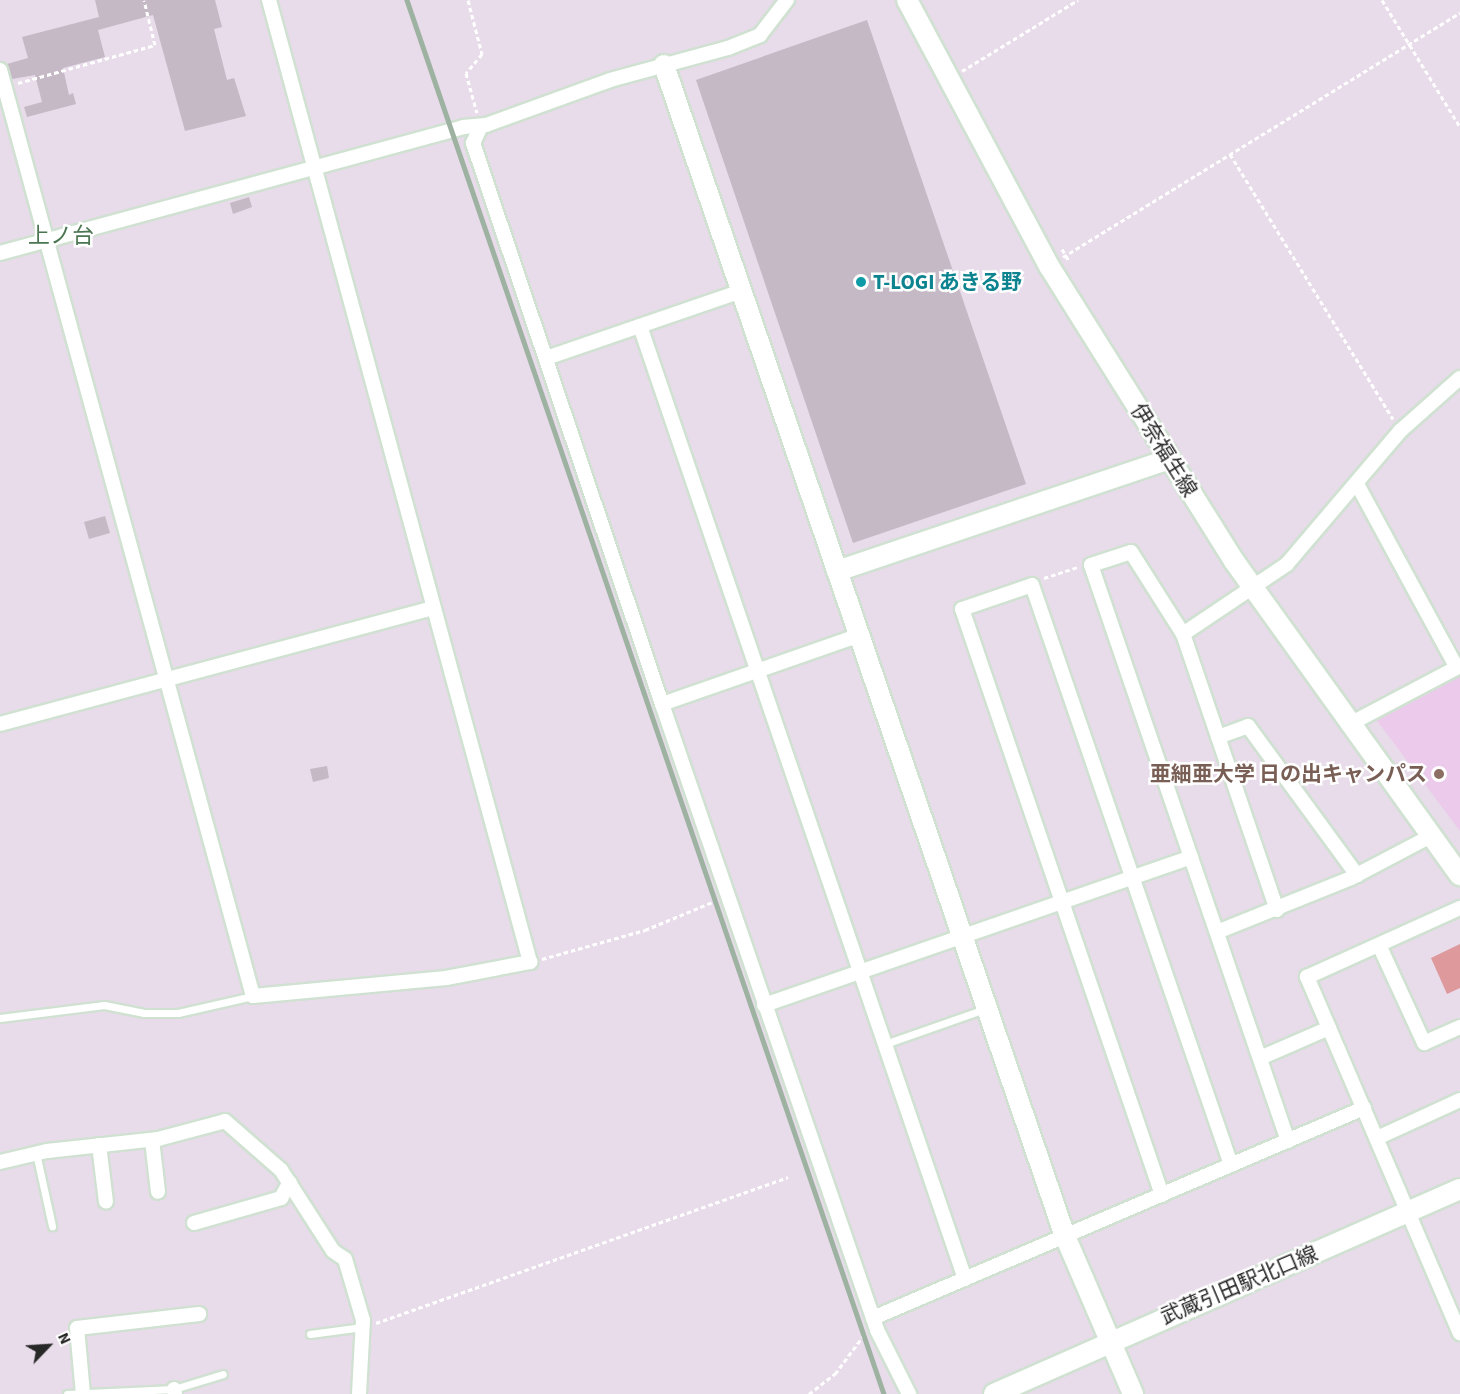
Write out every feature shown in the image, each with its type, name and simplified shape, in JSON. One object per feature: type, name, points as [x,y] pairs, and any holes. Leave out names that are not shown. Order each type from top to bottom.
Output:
[{"type":"street","points":[[0,70],[253,996],[446,978],[530,962],[269,0]]},
{"type":"street","points":[[0,253],[314,166],[463,127],[481,126],[664,65],[753,39],[787,0]]},
{"type":"street","name":"伊奈福生線","points":[[907,0],[947,80],[1057,261],[1170,459],[1252,589],[1460,875]]},
{"type":"street","points":[[664,65],[1065,1236],[1132,1394]]},
{"type":"street","points":[[481,126],[473,143],[662,704],[875,1324],[909,1394]]},
{"type":"street","points":[[546,358],[742,291]]},
{"type":"street","points":[[640,326],[964,1279]]},
{"type":"street","points":[[1183,634],[1287,564],[1400,431],[1460,378]]},
{"type":"street","points":[[837,571],[1170,459]]},
{"type":"street","points":[[1348,724],[1459,667],[1357,484]]},
{"type":"street","points":[[1277,910],[1183,634],[1131,552],[1091,565],[1288,1140]]},
{"type":"street","points":[[1162,1195],[962,609],[1032,585],[1231,1165]]},
{"type":"street","points":[[0,724],[434,608]]},
{"type":"street","points":[[662,704],[860,635]]},
{"type":"street","points":[[1218,736],[1248,726],[1358,875]]},
{"type":"street","points":[[1217,932],[1277,910],[1358,875],[1431,836]]},
{"type":"street","points":[[764,1005],[1191,857]]},
{"type":"street","points":[[1460,908],[1307,977],[1408,1212],[1456,1313],[1460,1333]]},
{"type":"street","points":[[1379,945],[1424,1043],[1460,1027]]},
{"type":"street","points":[[1260,1058],[1329,1028]]},
{"type":"street","points":[[1377,1138],[1460,1100]]},
{"type":"street","points":[[875,1324],[964,1279],[1364,1108]]},
{"type":"street","points":[[0,1162],[36,1154],[152,1140],[225,1121],[290,1182],[333,1251],[345,1259],[363,1327],[359,1394]]},
{"type":"street","points":[[152,1140],[158,1192]]},
{"type":"street","points":[[99,1145],[106,1202]]},
{"type":"street","points":[[194,1223],[281,1198],[290,1182]]},
{"type":"street","name":"武蔵引田駅北口線","points":[[994,1394],[1110,1341],[1460,1189]]},
{"type":"street","points":[[83,1394],[77,1328],[200,1314]]},
{"type":"lane","points":[[0,1018],[104,1005],[144,1013],[178,1013],[253,996]]},
{"type":"lane","points":[[885,1044],[987,1008]]},
{"type":"lane","points":[[36,1154],[52,1226]]},
{"type":"lane","points":[[310,1334],[363,1327]]},
{"type":"lane","points":[[67,1394],[174,1391],[223,1374]]},
{"type":"path","points":[[5,87],[155,45],[144,0]]},
{"type":"path","points":[[468,0],[482,54],[466,73],[481,126]]},
{"type":"path","points":[[947,80],[1078,0]]},
{"type":"path","points":[[1383,0],[1460,127]]},
{"type":"path","points":[[1057,261],[1460,13]]},
{"type":"path","points":[[1230,154],[1400,431]]},
{"type":"path","points":[[1057,261],[1062,249]]},
{"type":"path","points":[[1057,261],[1069,261]]},
{"type":"path","points":[[1032,585],[1091,565]]},
{"type":"path","points":[[530,962],[645,930],[728,897]]},
{"type":"path","points":[[363,1327],[788,1177]]},
{"type":"path","points":[[809,1394],[835,1374],[875,1324]]},
{"type":"shaded area","name":"亜細亜大学 日の出キャンパス","points":[[1460,676],[1460,831],[1375,718]]},
{"type":"shaded area","points":[[1460,944],[1460,988],[1447,994],[1431,958]]},
{"type":"building","points":[[95,0],[215,0],[222,27],[214,29],[227,80],[234,78],[246,116],[185,131],[153,15],[98,30],[105,57],[63,68],[69,95],[73,93],[76,104],[27,117],[24,107],[42,102],[35,75],[12,79],[7,64],[28,58],[22,37],[99,17]]},
{"type":"building","name":"T-LOGI あきる野","points":[[867,20],[1026,484],[853,543],[696,80]]},
{"type":"building","points":[[249,197],[252,207],[233,214],[230,203]]},
{"type":"building","points":[[105,516],[110,533],[89,539],[84,522]]},
{"type":"building","points":[[327,766],[329,778],[313,782],[310,769]]},
{"type":"railway","points":[[407,0],[884,1394]]},
{"type":"place","name":"T-LOGI あきる野","points":[[861,282]]},
{"type":"place","name":"亜細亜大学 日の出キャンパス","points":[[1439,774]]},
{"type":"district","name":"上ノ台","points":[[61,237]]}]
